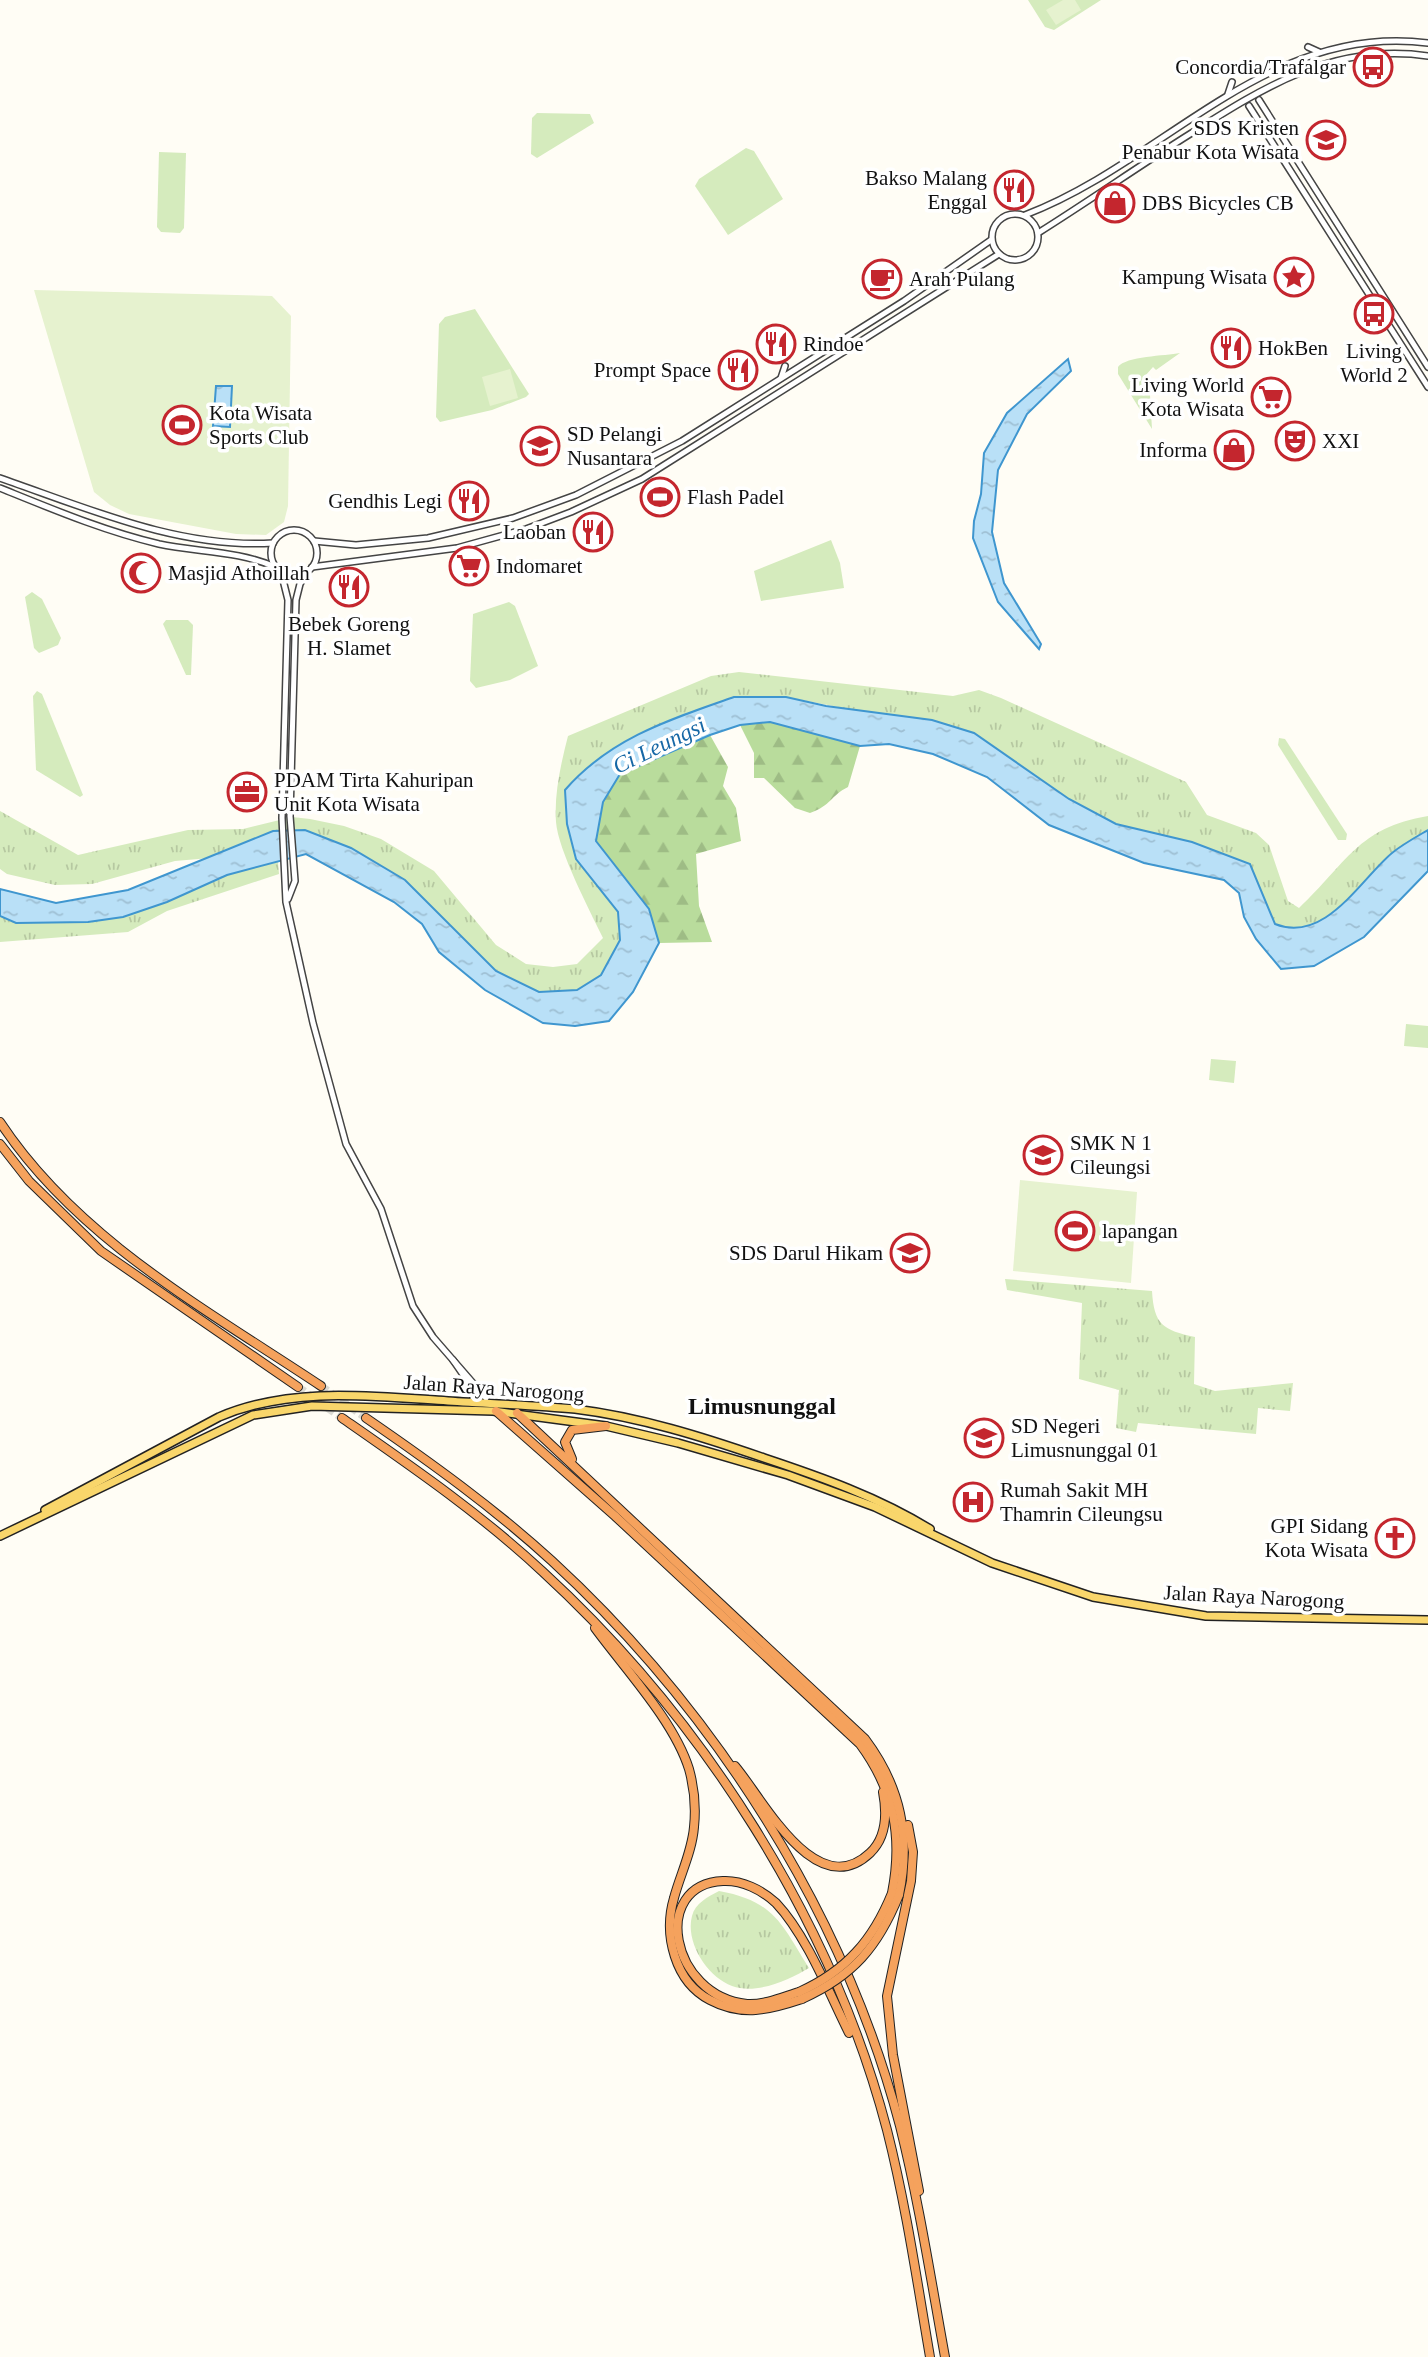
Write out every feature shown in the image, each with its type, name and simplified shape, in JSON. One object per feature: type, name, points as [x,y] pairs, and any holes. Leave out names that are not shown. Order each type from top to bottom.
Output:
[{"type":"highway","points":[[0,1122],[39,1172],[110,1240],[321,1386]]},
{"type":"highway","points":[[0,1144],[29,1181],[101,1251],[298,1387]]},
{"type":"highway","points":[[496,1407],[844,1728],[871,1760],[882,1779],[896,1824],[898,1851],[895,1894]]},
{"type":"highway","points":[[517,1409],[850,1723],[878,1756],[909,1827],[913,1852],[912,1881],[890,1980],[889,2021],[916,2168],[926,2250]]},
{"type":"highway","points":[[342,1418],[460,1502],[609,1636],[693,1737],[764,1842],[838,1992],[869,2074],[900,2188],[930,2357]]},
{"type":"highway","points":[[366,1418],[468,1491],[551,1560],[619,1626],[796,1846],[825,1864],[838,1866],[860,1861],[879,1843],[886,1808],[883,1790],[871,1760]]},
{"type":"highway","points":[[579,1469],[566,1450],[568,1435],[579,1427],[606,1426]]},
{"type":"highway","points":[[576,1604],[667,1726],[688,1768],[695,1801],[694,1829],[670,1920],[677,1963],[699,1994],[721,2006],[761,2011],[845,1976],[877,1942],[895,1894],[905,1851],[904,1823],[898,1799]]},
{"type":"highway","points":[[703,1728],[778,1836],[849,1984],[899,2124],[945,2357]]},
{"type":"highway","points":[[801,1995],[747,2004],[724,1998],[704,1988],[684,1960],[679,1943],[680,1914],[690,1895],[702,1886],[732,1881],[763,1893],[776,1903],[793,1926],[869,2074]]},
{"type":"main road","name":"Jalan Raya Narogong","points":[[27,1522],[62,1499],[247,1405],[296,1396],[426,1399],[517,1409],[678,1443],[838,1492],[992,1563],[1062,1589],[1177,1613],[1266,1618],[1428,1620]]},
{"type":"main road","points":[[426,1399],[486,1398],[552,1404],[575,1409]]},
{"type":"main road","name":"Jalan Raya Narogong","points":[[0,1536],[253,1415],[312,1406],[496,1407]]},
{"type":"main road","name":"Jalan Raya Narogong","points":[[517,1409],[575,1409],[646,1422],[790,1466],[878,1500],[961,1548]]},
{"type":"street","points":[[1400,41],[1400,54]]},
{"type":"street","points":[[314,541],[356,545],[428,538],[513,518],[576,495],[636,467],[682,441],[963,262],[991,240],[995,224],[1003,216],[1025,215],[1064,198],[1267,71],[1345,45],[1400,41],[1428,43]]},
{"type":"street","points":[[1308,47],[1319,52]]},
{"type":"street","points":[[1038,233],[1273,82],[1322,64],[1368,56],[1428,56]]},
{"type":"street","points":[[1360,65],[1368,56]]},
{"type":"street","points":[[1228,94],[1232,82]]},
{"type":"street","points":[[1259,100],[1428,367]]},
{"type":"street","points":[[1249,106],[1428,387]]},
{"type":"street","points":[[991,240],[999,254],[1016,260],[1028,256],[1036,245],[1038,233],[1025,215]]},
{"type":"street","points":[[0,488],[104,528],[158,544],[256,559],[294,576],[310,569],[435,552],[504,536],[571,512],[642,479],[999,254]]},
{"type":"street","points":[[880,306],[891,309]]},
{"type":"street","points":[[1404,349],[1413,343]]},
{"type":"street","points":[[781,378],[785,366]]},
{"type":"street","points":[[774,397],[785,399]]},
{"type":"street","points":[[636,467],[642,479]]},
{"type":"street","points":[[0,478],[171,533],[224,543],[272,543],[289,530],[305,532],[314,541],[317,554],[296,600],[291,827],[295,881],[286,902]]},
{"type":"street","points":[[566,492],[576,495]]},
{"type":"street","points":[[569,521],[571,512]]},
{"type":"street","points":[[428,538],[433,530]]},
{"type":"street","points":[[272,543],[271,555],[288,600],[283,829],[286,902],[345,1144],[381,1209],[413,1306],[473,1389],[473,1398]]},
{"type":"street","points":[[435,552],[442,557]]},
{"type":"street","points":[[453,1360],[486,1398]]},
{"type":"green space","points":[[1028,0],[1101,0],[1054,30],[1045,27]]},
{"type":"green space","points":[[1063,0],[1075,0],[1081,10],[1056,25],[1046,10]]},
{"type":"green space","points":[[537,113],[590,114],[594,123],[537,158],[531,154],[532,118]]},
{"type":"green space","points":[[746,148],[754,151],[783,199],[728,235],[695,186],[699,179]]},
{"type":"green space","points":[[159,152],[186,153],[184,228],[180,233],[161,232],[157,227]]},
{"type":"green space","name":"Kota Wisata Sports Club","points":[[34,290],[272,296],[291,316],[288,506],[284,522],[266,535],[236,534],[129,514],[110,505],[94,492]]},
{"type":"green space","points":[[475,309],[529,394],[492,410],[440,422],[436,417],[439,324],[445,317]]},
{"type":"green space","points":[[1180,353],[1156,370],[1153,367],[1145,376],[1144,388],[1150,395],[1152,429],[1118,374],[1118,367],[1122,363],[1137,359]]},
{"type":"green space","points":[[510,369],[518,398],[490,406],[482,377]]},
{"type":"green space","points":[[831,540],[840,563],[844,588],[761,601],[754,571]]},
{"type":"green space","points":[[32,592],[42,599],[61,638],[58,645],[39,653],[34,648],[25,597]]},
{"type":"green space","points":[[509,602],[515,606],[538,666],[510,680],[476,688],[470,681],[473,614]]},
{"type":"green space","points":[[166,620],[188,620],[193,625],[191,675],[186,675],[163,624]]},
{"type":"green space","points":[[739,672],[953,696],[979,690],[1001,698],[1186,782],[1207,815],[1256,833],[1269,845],[1288,901],[1299,908],[1355,850],[1385,829],[1428,816],[1428,834],[1390,855],[1353,894],[1325,918],[1309,926],[1292,928],[1275,925],[1250,864],[1116,824],[1069,799],[974,733],[786,697],[565,790],[618,912],[620,941],[601,975],[577,990],[539,992],[496,971],[405,880],[273,831],[210,858],[175,861],[92,884],[55,885],[7,874],[0,869],[0,811],[78,855],[188,830],[243,829],[292,817],[310,819],[344,826],[381,839],[434,871],[496,945],[526,964],[553,967],[577,964],[603,938],[575,880],[558,834],[557,790],[568,736],[711,676]]},
{"type":"green space","points":[[37,691],[42,694],[83,795],[80,797],[36,770],[33,696]]},
{"type":"green space","points":[[770,722],[860,746],[848,787],[823,807],[810,813],[795,808],[764,778],[754,778],[754,753],[740,725]]},
{"type":"green space","points":[[710,735],[728,767],[723,786],[736,808],[741,841],[696,854],[699,906],[712,942],[659,943],[649,909],[595,841],[603,802],[620,774]]},
{"type":"green space","points":[[1279,738],[1285,739],[1347,834],[1346,840],[1338,840],[1278,745]]},
{"type":"green space","points":[[278,862],[279,874],[167,911],[128,932],[0,942],[0,916],[17,923],[123,917],[167,902],[227,875]]},
{"type":"green space","points":[[1406,1024],[1428,1026],[1428,1048],[1404,1046]]},
{"type":"green space","points":[[1211,1059],[1236,1061],[1234,1083],[1209,1080]]},
{"type":"green space","name":"lapangan","points":[[1020,1180],[1137,1192],[1131,1283],[1013,1271]]},
{"type":"green space","points":[[1005,1279],[1152,1291],[1155,1312],[1162,1324],[1175,1332],[1195,1337],[1194,1384],[1215,1391],[1293,1383],[1290,1411],[1258,1408],[1256,1434],[1138,1423],[1136,1432],[1116,1428],[1119,1390],[1079,1379],[1082,1303],[1007,1290]]},
{"type":"green space","points":[[719,1891],[752,1901],[774,1916],[809,1968],[782,1981],[751,1989],[732,1986],[714,1975],[695,1947],[691,1926],[696,1907]]},
{"type":"water","points":[[1068,359],[1071,371],[1027,414],[998,470],[992,532],[1004,583],[1041,644],[1039,649],[998,602],[973,538],[974,521],[981,494],[984,453],[1007,413]]},
{"type":"water","points":[[216,386],[232,386],[230,427],[213,426]]},
{"type":"water","name":"Ci Leungsi","points":[[734,697],[786,697],[826,706],[932,720],[974,733],[1069,799],[1116,824],[1192,842],[1250,864],[1275,924],[1293,928],[1310,925],[1326,917],[1354,893],[1392,853],[1428,830],[1428,871],[1364,937],[1314,966],[1281,969],[1256,939],[1244,917],[1239,893],[1224,880],[1144,863],[1049,825],[987,777],[933,754],[889,744],[860,746],[770,722],[740,725],[710,735],[620,774],[603,802],[596,841],[649,909],[659,943],[633,992],[609,1021],[575,1026],[543,1023],[485,990],[439,952],[422,924],[394,902],[306,854],[227,875],[167,902],[123,917],[88,922],[16,923],[0,916],[0,889],[56,903],[128,890],[273,831],[305,830],[351,848],[405,880],[496,971],[539,992],[577,990],[601,975],[620,940],[618,912],[576,859],[567,824],[565,790],[602,757],[643,732]]},
{"type":"tunnel","points":[[321,1386],[366,1418]]},
{"type":"tunnel","points":[[298,1387],[342,1418]]},
{"type":"place","name":"Concordia/Trafalgar","points":[[1373,67]]},
{"type":"place","name":"SDS Kristen Penabur Kota Wisata","points":[[1326,140]]},
{"type":"place","name":"Bakso Malang Enggal","points":[[1014,190]]},
{"type":"place","name":"DBS Bicycles CB","points":[[1115,203]]},
{"type":"place","name":"Kampung Wisata","points":[[1294,277]]},
{"type":"place","name":"Arah Pulang","points":[[882,279]]},
{"type":"place","name":"Living World 2","points":[[1374,314]]},
{"type":"place","name":"Rindoe","points":[[776,344]]},
{"type":"place","name":"HokBen","points":[[1231,348]]},
{"type":"place","name":"Prompt Space","points":[[738,370]]},
{"type":"place","name":"Living World Kota Wisata","points":[[1271,397]]},
{"type":"place","name":"Kota Wisata Sports Club","points":[[182,425]]},
{"type":"place","name":"XXI","points":[[1295,441]]},
{"type":"place","name":"SD Pelangi Nusantara","points":[[540,446]]},
{"type":"place","name":"Informa","points":[[1234,450]]},
{"type":"place","name":"Flash Padel","points":[[660,497]]},
{"type":"place","name":"Gendhis Legi","points":[[469,501]]},
{"type":"place","name":"Laoban","points":[[593,532]]},
{"type":"place","name":"Indomaret","points":[[469,566]]},
{"type":"place","name":"Masjid Athoillah","points":[[141,573]]},
{"type":"place","name":"Bebek Goreng H. Slamet","points":[[349,587]]},
{"type":"place","name":"PDAM Tirta Kahuripan Unit Kota Wisata","points":[[247,792]]},
{"type":"place","name":"SMK N 1 Cileungsi","points":[[1043,1155]]},
{"type":"place","name":"lapangan","points":[[1075,1231]]},
{"type":"place","name":"SDS Darul Hikam","points":[[910,1253]]},
{"type":"place","name":"SD Negeri Limusnunggal 01","points":[[984,1438]]},
{"type":"place","name":"Rumah Sakit MH Thamrin Cileungsu","points":[[973,1502]]},
{"type":"place","name":"GPI Sidang Kota Wisata","points":[[1395,1538]]},
{"type":"district","name":"Limusnunggal","points":[[762,1406]]}]
